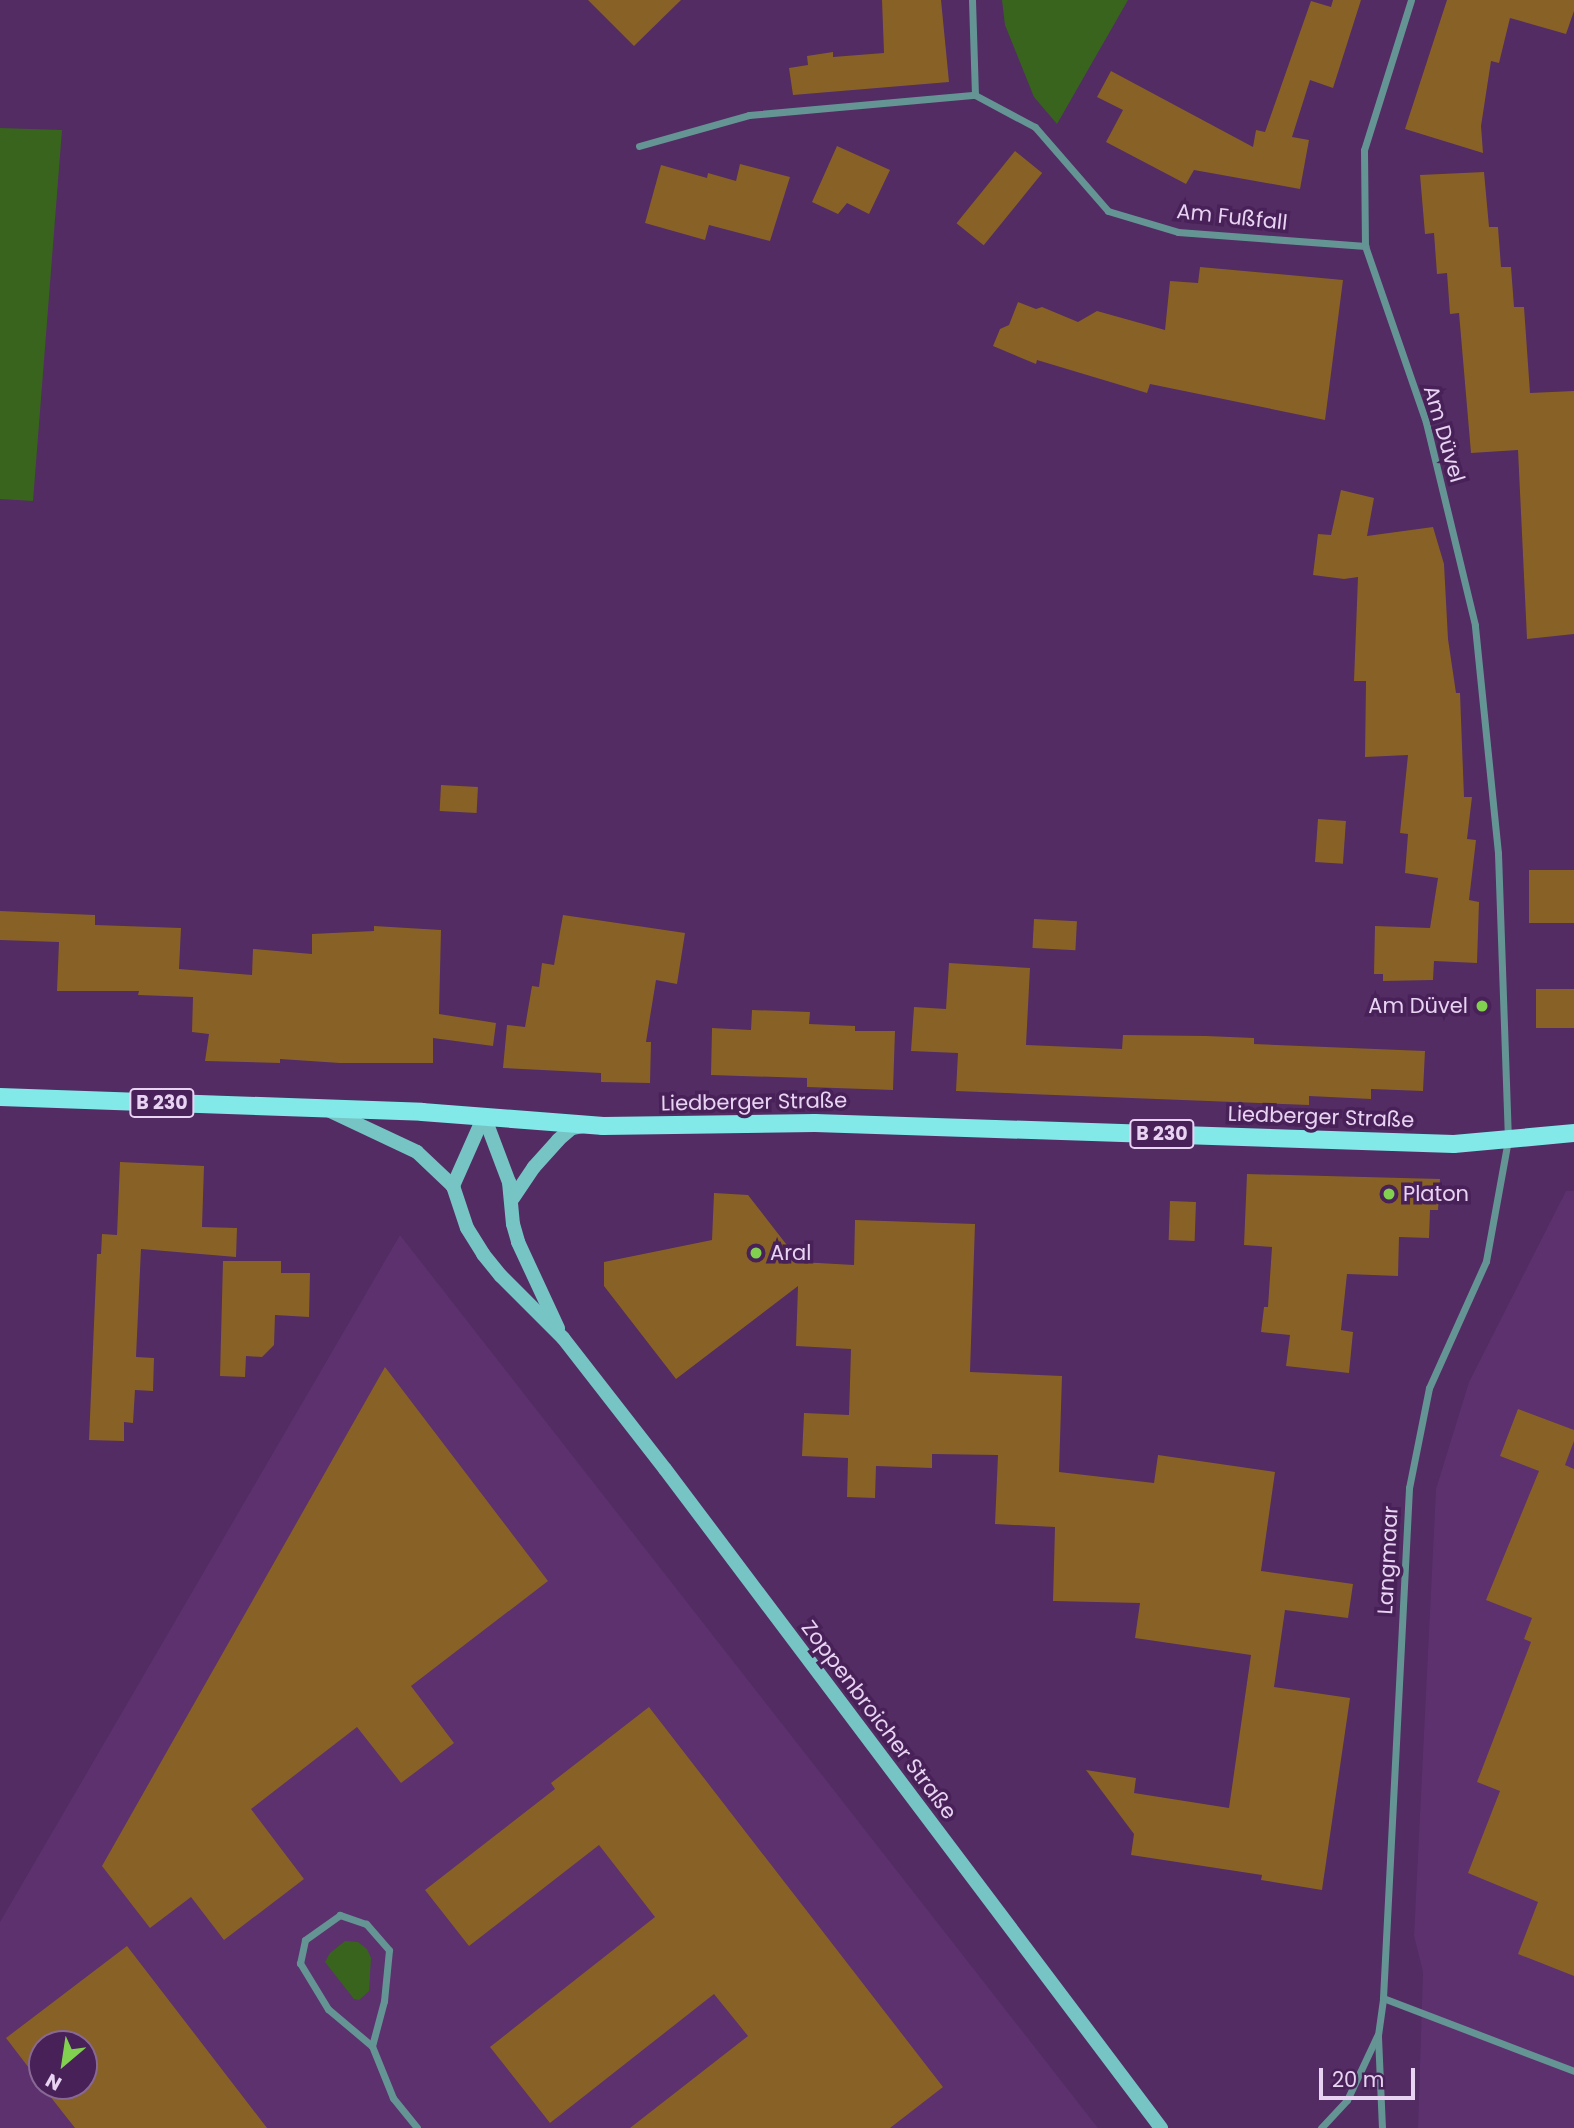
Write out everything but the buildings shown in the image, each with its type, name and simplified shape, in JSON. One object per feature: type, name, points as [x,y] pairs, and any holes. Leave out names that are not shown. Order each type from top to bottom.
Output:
[{"type":"main road","name":"Liedberger Straße","points":[[0,1097],[324,1107],[589,1124],[815,1123],[1454,1143],[1508,1140]]},
{"type":"main road","points":[[324,1107],[416,1152],[436,1166],[453,1186],[484,1116]]},
{"type":"main road","name":"Zoppenbroicher Straße","points":[[484,1116],[513,1198],[513,1224],[518,1242],[562,1338]]},
{"type":"main road","points":[[513,1198],[534,1167],[558,1140],[572,1128],[589,1124]]},
{"type":"main road","name":"B 230","points":[[1508,1140],[1571,1135]]},
{"type":"main road","name":"Zoppenbroicher Straße","points":[[453,1186],[467,1228],[484,1254],[501,1276],[562,1338],[665,1469],[1161,2128]]},
{"type":"street","points":[[639,146],[748,115],[975,95],[972,0]]},
{"type":"street","name":"Am Düvel","points":[[1411,0],[1364,150],[1365,246],[1426,422],[1475,625],[1498,853],[1508,1140]]},
{"type":"street","name":"Am Fußfall","points":[[975,95],[1035,127],[1108,211],[1178,232],[1365,246]]},
{"type":"street","name":"Langmaar","points":[[1381,2126],[1378,2035],[1409,1488],[1429,1388],[1486,1261],[1508,1140]]},
{"type":"street","points":[[372,2046],[384,2001],[389,1950],[366,1924],[341,1914],[305,1940],[300,1963],[328,2009],[372,2046],[393,2098],[416,2128]]},
{"type":"street","points":[[1382,1998],[1574,2071]]},
{"type":"street","name":"Langmaar","points":[[1321,2128],[1346,2100],[1378,2035]]},
{"type":"shaded area","points":[[1566,1191],[1574,1191],[1574,2128],[1418,2128],[1423,1972],[1414,1936],[1436,1489],[1469,1382]]},
{"type":"shaded area","points":[[400,1235],[1098,2128],[0,2128],[0,1922]]},
{"type":"green space","points":[[1002,0],[1128,0],[1057,124],[1034,97],[1005,25]]},
{"type":"green space","points":[[0,128],[62,130],[33,501],[0,499]]},
{"type":"green space","points":[[345,1941],[358,1942],[367,1949],[371,1958],[369,1991],[359,2000],[354,1999],[325,1962],[330,1953]]},
{"type":"place","name":"Am Düvel","points":[[1482,1006]]},
{"type":"place","name":"Platon","points":[[1389,1194]]},
{"type":"place","name":"Aral","points":[[756,1253]]}]
